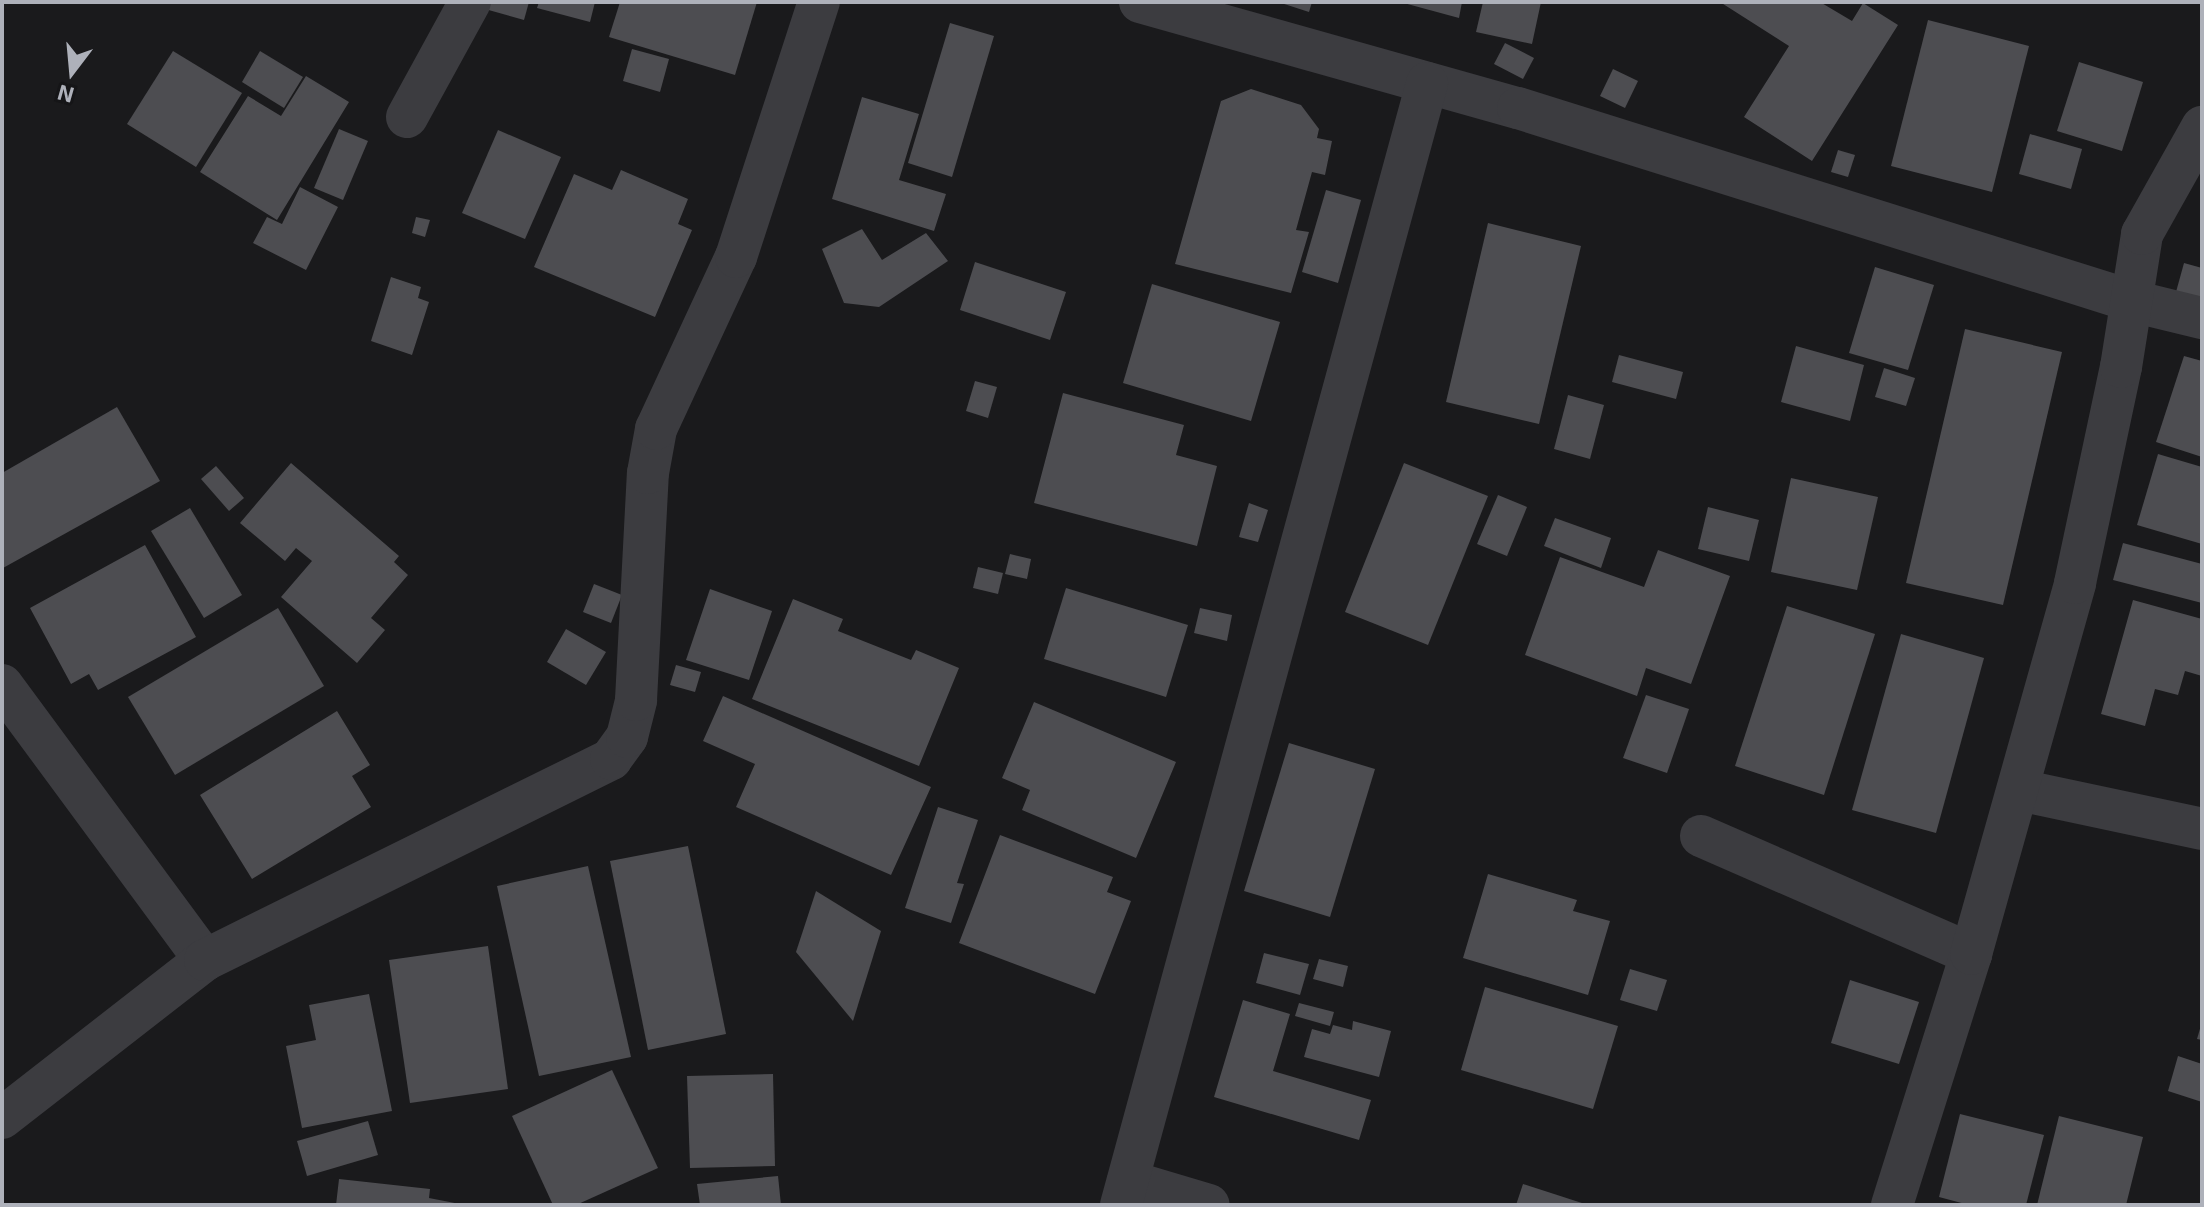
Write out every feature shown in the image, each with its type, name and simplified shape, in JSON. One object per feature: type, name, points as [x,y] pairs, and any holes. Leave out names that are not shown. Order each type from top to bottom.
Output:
[{"type":"street","points":[[407,117],[470,2]]},
{"type":"street","points":[[2,1118],[205,960],[611,759],[627,737],[636,700],[648,473],[656,429],[736,257],[819,2]]},
{"type":"street","points":[[1140,2],[1427,83],[2132,301],[2202,318]]},
{"type":"street","points":[[1209,1205],[1125,1193],[1427,83]]},
{"type":"street","points":[[1892,1205],[1971,954],[2075,583],[2132,301],[2142,234],[2202,127]]},
{"type":"street","points":[[2,685],[205,960]]},
{"type":"street","points":[[2019,790],[2202,829]]},
{"type":"street","points":[[1701,836],[1971,954]]},
{"type":"building","points":[[487,2],[529,2],[524,20],[485,9]]},
{"type":"building","points":[[539,2],[595,2],[590,22],[537,8]]},
{"type":"building","points":[[620,2],[757,2],[735,75],[609,37]]},
{"type":"building","points":[[1278,2],[1312,2],[1309,12]]},
{"type":"building","points":[[1400,2],[1462,2],[1459,18]]},
{"type":"building","points":[[1483,2],[1541,2],[1532,44],[1476,32]]},
{"type":"building","points":[[1720,2],[1820,2],[1852,21],[1863,3],[1898,25],[1812,161],[1744,117],[1789,46]]},
{"type":"building","points":[[1928,20],[2029,46],[1992,192],[1891,166]]},
{"type":"building","points":[[950,23],[994,36],[952,177],[908,163]]},
{"type":"building","points":[[1505,43],[1534,58],[1523,79],[1494,64]]},
{"type":"building","points":[[632,49],[669,59],[660,92],[623,81]]},
{"type":"building","points":[[173,51],[242,93],[196,167],[127,124]]},
{"type":"building","points":[[260,51],[303,77],[284,108],[242,82]]},
{"type":"building","points":[[2079,62],[2143,82],[2122,151],[2057,131]]},
{"type":"building","points":[[1613,69],[1638,81],[1625,108],[1600,96]]},
{"type":"building","points":[[306,76],[349,102],[277,220],[200,172],[248,96],[281,116]]},
{"type":"building","points":[[1251,89],[1301,105],[1319,129],[1317,138],[1332,141],[1325,175],[1312,172],[1296,230],[1309,232],[1291,293],[1175,264],[1221,101]]},
{"type":"building","points":[[862,97],[919,114],[899,180],[946,194],[934,231],[832,199]]},
{"type":"building","points":[[339,129],[368,141],[343,200],[314,188]]},
{"type":"building","points":[[498,130],[561,157],[525,239],[462,213]]},
{"type":"building","points":[[2030,134],[2082,149],[2071,189],[2019,174]]},
{"type":"building","points":[[1838,150],[1855,155],[1848,177],[1831,172]]},
{"type":"building","points":[[621,170],[688,199],[678,224],[692,230],[655,317],[534,267],[574,174],[612,190]]},
{"type":"building","points":[[300,187],[338,207],[306,270],[253,243],[267,217],[282,224]]},
{"type":"building","points":[[1326,190],[1361,200],[1338,283],[1302,272]]},
{"type":"building","points":[[416,217],[430,220],[425,237],[412,233]]},
{"type":"building","points":[[1488,223],[1581,246],[1539,424],[1446,402]]},
{"type":"building","points":[[862,229],[882,260],[926,233],[948,261],[879,307],[844,303],[822,249]]},
{"type":"building","points":[[975,262],[1066,292],[1050,340],[960,310]]},
{"type":"building","points":[[2184,263],[2202,268],[2202,298],[2176,292]]},
{"type":"building","points":[[1875,267],[1934,285],[1908,370],[1849,353]]},
{"type":"building","points":[[391,277],[421,287],[418,298],[429,302],[412,355],[371,341]]},
{"type":"building","points":[[1152,284],[1280,322],[1251,421],[1123,383]]},
{"type":"building","points":[[1965,329],[2062,352],[2003,605],[1906,583]]},
{"type":"building","points":[[1796,346],[1864,365],[1850,421],[1781,402]]},
{"type":"building","points":[[1619,355],[1683,372],[1676,399],[1612,382]]},
{"type":"building","points":[[2184,356],[2202,361],[2202,457],[2156,442]]},
{"type":"building","points":[[1884,368],[1915,378],[1906,406],[1875,397]]},
{"type":"building","points":[[975,381],[997,387],[988,418],[966,411]]},
{"type":"building","points":[[1063,393],[1184,425],[1176,455],[1217,466],[1197,546],[1034,503]]},
{"type":"building","points":[[1568,395],[1604,405],[1590,459],[1554,449]]},
{"type":"building","points":[[117,407],[160,481],[3,568],[2,473]]},
{"type":"building","points":[[2158,454],[2202,467],[2202,544],[2137,525]]},
{"type":"building","points":[[291,463],[399,556],[394,562],[408,575],[371,618],[385,630],[357,663],[281,597],[312,561],[296,548],[285,561],[240,523]]},
{"type":"building","points":[[1404,463],[1488,496],[1428,645],[1345,612]]},
{"type":"building","points":[[216,466],[244,498],[229,511],[201,479]]},
{"type":"building","points":[[1791,478],[1878,497],[1857,590],[1771,572]]},
{"type":"building","points":[[1498,495],[1527,507],[1507,556],[1477,544]]},
{"type":"building","points":[[1249,503],[1268,510],[1258,542],[1239,537]]},
{"type":"building","points":[[1708,507],[1759,520],[1749,561],[1698,549]]},
{"type":"building","points":[[190,508],[242,595],[204,618],[151,531]]},
{"type":"building","points":[[1555,518],[1611,538],[1601,568],[1544,546]]},
{"type":"building","points":[[2123,543],[2202,564],[2202,603],[2113,580]]},
{"type":"building","points":[[145,545],[196,637],[98,690],[89,674],[71,684],[30,608]]},
{"type":"building","points":[[1658,550],[1730,576],[1691,684],[1646,668],[1637,696],[1525,655],[1560,557],[1644,587]]},
{"type":"building","points":[[1010,554],[1031,559],[1027,579],[1005,574]]},
{"type":"building","points":[[978,567],[1003,573],[998,594],[973,588]]},
{"type":"building","points":[[594,584],[622,595],[611,623],[583,612]]},
{"type":"building","points":[[1066,588],[1188,625],[1166,697],[1044,659]]},
{"type":"building","points":[[710,589],[772,611],[749,680],[686,660]]},
{"type":"building","points":[[793,599],[843,619],[838,631],[911,660],[916,650],[959,668],[919,766],[752,699]]},
{"type":"building","points":[[2133,600],[2202,619],[2202,676],[2185,671],[2178,695],[2155,689],[2145,726],[2101,714]]},
{"type":"building","points":[[1787,606],[1875,634],[1824,795],[1735,766]]},
{"type":"building","points":[[278,608],[324,686],[175,775],[128,697]]},
{"type":"building","points":[[1200,608],[1232,615],[1227,641],[1194,633]]},
{"type":"building","points":[[566,629],[606,652],[586,685],[547,662]]},
{"type":"building","points":[[1901,634],[1984,658],[1936,833],[1852,810]]},
{"type":"building","points":[[676,665],[701,672],[695,692],[670,685]]},
{"type":"building","points":[[1646,695],[1689,709],[1667,773],[1623,758]]},
{"type":"building","points":[[723,696],[931,787],[891,875],[736,807],[755,764],[703,741]]},
{"type":"building","points":[[1034,702],[1176,762],[1136,858],[1022,810],[1030,790],[1002,778]]},
{"type":"building","points":[[337,711],[370,765],[352,776],[371,807],[252,879],[200,795]]},
{"type":"building","points":[[1289,743],[1375,769],[1330,917],[1244,891]]},
{"type":"building","points":[[938,807],[978,820],[957,883],[964,884],[951,923],[905,908]]},
{"type":"building","points":[[1000,835],[1113,877],[1107,892],[1131,901],[1095,994],[959,943]]},
{"type":"building","points":[[688,846],[726,1034],[648,1050],[610,861]]},
{"type":"building","points":[[588,866],[631,1057],[539,1076],[497,886]]},
{"type":"building","points":[[1488,874],[1577,900],[1573,911],[1610,921],[1588,995],[1463,958]]},
{"type":"building","points":[[816,891],[881,931],[853,1021],[796,952]]},
{"type":"building","points":[[488,946],[508,1089],[410,1103],[389,960]]},
{"type":"building","points":[[1264,953],[1309,964],[1300,995],[1256,983]]},
{"type":"building","points":[[1319,959],[1348,966],[1343,987],[1313,979]]},
{"type":"building","points":[[1630,969],[1667,980],[1657,1011],[1620,1000]]},
{"type":"building","points":[[1850,980],[1919,1002],[1899,1064],[1831,1043]]},
{"type":"building","points":[[1485,987],[1618,1026],[1593,1109],[1461,1070]]},
{"type":"building","points":[[369,994],[392,1111],[302,1128],[286,1046],[316,1040],[309,1005]]},
{"type":"building","points":[[1243,1000],[1290,1014],[1273,1071],[1371,1100],[1359,1140],[1214,1097]]},
{"type":"building","points":[[1299,1003],[1334,1012],[1330,1026],[1295,1016]]},
{"type":"building","points":[[1353,1021],[1391,1031],[1379,1077],[1304,1057],[1312,1029],[1330,1034],[1333,1025],[1352,1030]]},
{"type":"building","points":[[2202,1022],[2202,1040],[2197,1039]]},
{"type":"building","points":[[2178,1056],[2202,1064],[2202,1102],[2168,1091]]},
{"type":"building","points":[[612,1070],[658,1168],[576,1205],[553,1205],[512,1116]]},
{"type":"building","points":[[773,1074],[775,1166],[690,1168],[687,1076]]},
{"type":"building","points":[[1960,1114],[2044,1135],[2026,1205],[1969,1205],[1939,1197]]},
{"type":"building","points":[[2059,1116],[2143,1137],[2126,1205],[2037,1205]]},
{"type":"building","points":[[368,1121],[378,1155],[307,1176],[297,1141]]},
{"type":"building","points":[[778,1176],[781,1205],[700,1205],[697,1184]]},
{"type":"building","points":[[339,1179],[430,1189],[429,1198],[465,1205],[336,1205]]},
{"type":"building","points":[[1523,1184],[1585,1204],[1585,1205],[1516,1205]]}]
